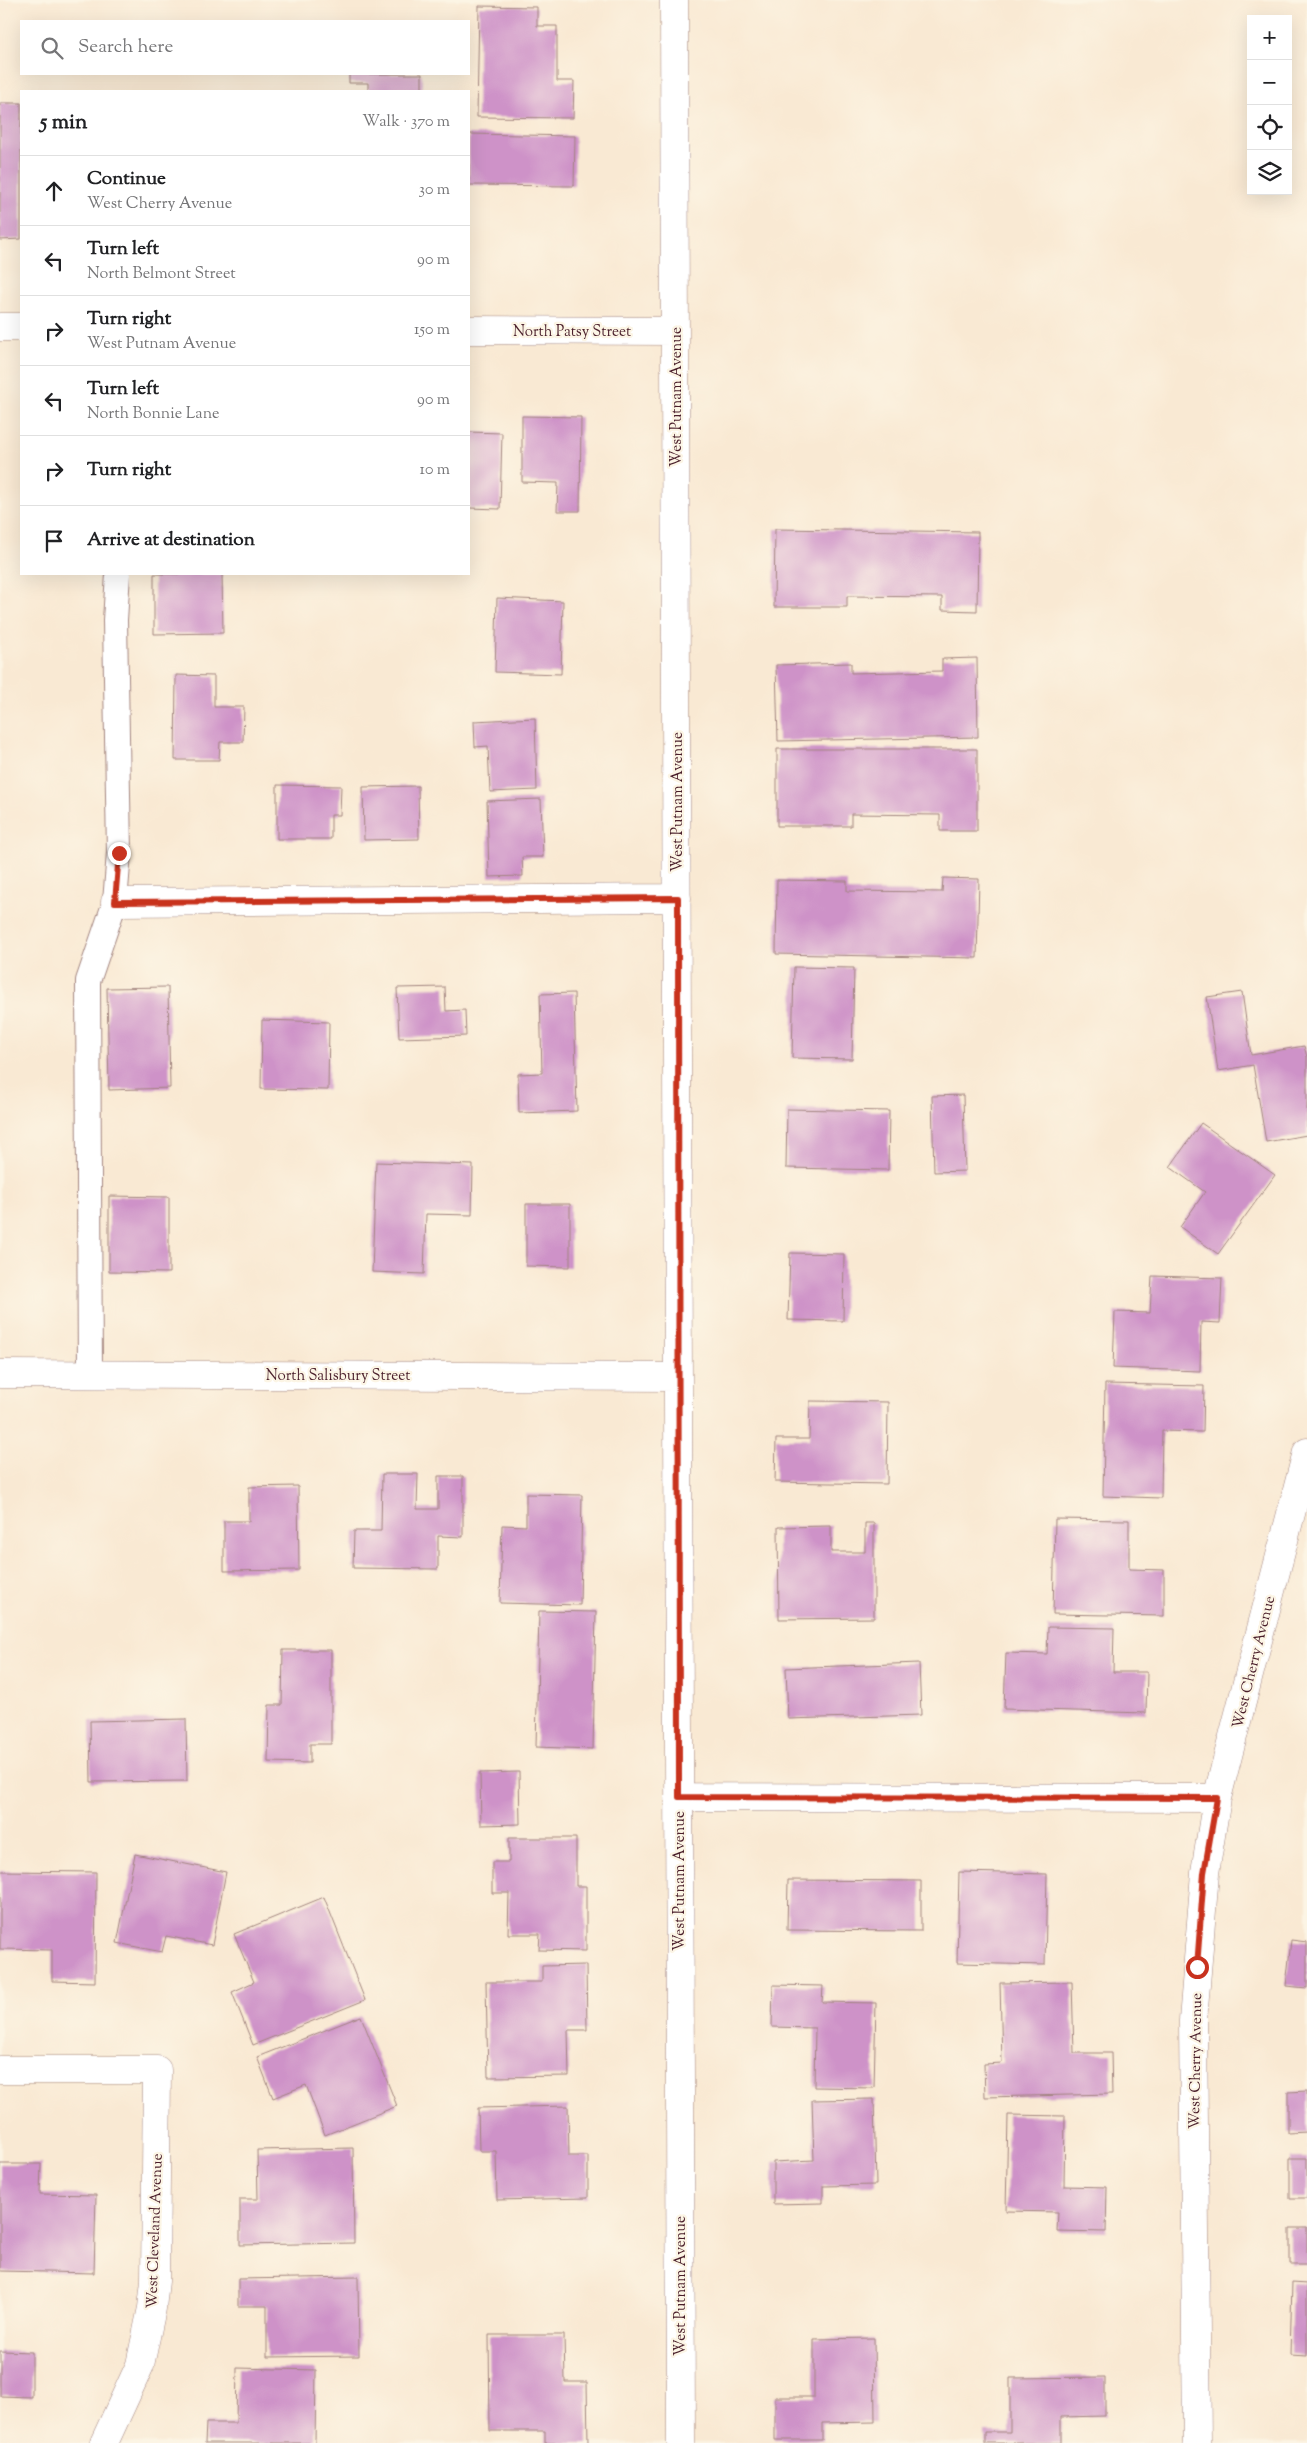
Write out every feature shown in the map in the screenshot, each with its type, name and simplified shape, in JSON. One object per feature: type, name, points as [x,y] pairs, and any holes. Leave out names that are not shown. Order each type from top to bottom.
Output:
[{"type":"street","name":"West Putnam Avenue","points":[[674,0],[681,2443]]},
{"type":"street","points":[[0,326],[20,327]]},
{"type":"street","name":"North Patsy Street","points":[[470,330],[676,331]]},
{"type":"street","points":[[115,902],[678,898]]},
{"type":"street","name":"North Salisbury Street","points":[[0,1374],[677,1377]]},
{"type":"street","name":"West Cherry Avenue","points":[[1197,2443],[1193,2021],[1204,1873],[1217,1798],[1307,1452]]},
{"type":"street","points":[[679,1797],[1217,1798]]},
{"type":"street","name":"West Cleveland Avenue","points":[[0,2070],[157,2070],[155,2263],[152,2308],[140,2365],[104,2443]]},
{"type":"lane","points":[[90,1374],[88,981],[115,902],[119,853],[115,620],[118,575]]},
{"type":"building","points":[[479,6],[537,7],[537,26],[557,26],[557,81],[574,81],[573,118],[477,117]]},
{"type":"building","points":[[349,75],[422,75],[422,90],[368,90],[368,83],[349,83]]},
{"type":"building","points":[[0,103],[20,103],[20,239],[0,240]]},
{"type":"building","points":[[470,134],[575,136],[574,186],[470,185]]},
{"type":"building","points":[[522,416],[581,417],[580,511],[557,511],[558,483],[522,482]]},
{"type":"building","points":[[470,432],[502,433],[500,509],[470,508]]},
{"type":"building","points":[[775,529],[978,532],[977,611],[942,610],[942,597],[847,596],[847,607],[774,607]]},
{"type":"building","points":[[154,575],[222,575],[223,633],[154,634]]},
{"type":"building","points":[[497,598],[563,601],[561,674],[495,672]]},
{"type":"building","points":[[977,658],[978,737],[778,741],[776,665],[851,663],[851,673],[942,671],[942,659]]},
{"type":"building","points":[[176,675],[214,676],[214,707],[244,707],[243,742],[220,742],[219,760],[175,760]]},
{"type":"building","points":[[535,718],[537,790],[490,792],[488,746],[475,747],[474,721]]},
{"type":"building","points":[[777,749],[977,749],[977,831],[940,831],[940,815],[851,814],[851,826],[777,826]]},
{"type":"building","points":[[277,785],[341,786],[340,815],[331,815],[331,839],[277,839]]},
{"type":"building","points":[[418,786],[419,839],[364,840],[363,787]]},
{"type":"building","points":[[541,799],[543,857],[522,857],[523,876],[489,877],[487,801]]},
{"type":"building","points":[[943,878],[979,879],[977,958],[776,954],[777,880],[847,881],[847,891],[942,892]]},
{"type":"building","points":[[794,967],[854,968],[852,1059],[792,1058]]},
{"type":"building","points":[[168,987],[170,1088],[109,1090],[107,988]]},
{"type":"building","points":[[445,987],[446,1011],[465,1010],[466,1036],[399,1038],[397,988]]},
{"type":"building","points":[[1242,992],[1251,1055],[1304,1046],[1307,1057],[1307,1135],[1266,1142],[1253,1065],[1218,1071],[1207,997]]},
{"type":"building","points":[[574,993],[577,1111],[519,1113],[518,1074],[542,1073],[540,994]]},
{"type":"building","points":[[262,1020],[329,1022],[328,1090],[261,1089]]},
{"type":"building","points":[[963,1095],[965,1171],[934,1172],[932,1096]]},
{"type":"building","points":[[787,1109],[889,1111],[888,1170],[786,1168]]},
{"type":"building","points":[[1201,1123],[1275,1175],[1218,1254],[1180,1227],[1205,1192],[1170,1167]]},
{"type":"building","points":[[376,1162],[473,1165],[472,1215],[426,1214],[424,1274],[372,1272]]},
{"type":"building","points":[[109,1196],[169,1197],[169,1273],[109,1272]]},
{"type":"building","points":[[526,1204],[570,1204],[570,1267],[526,1266]]},
{"type":"building","points":[[790,1253],[844,1254],[843,1321],[788,1320]]},
{"type":"building","points":[[1152,1276],[1222,1278],[1220,1323],[1201,1322],[1200,1371],[1113,1368],[1115,1312],[1150,1313]]},
{"type":"building","points":[[1105,1384],[1204,1386],[1203,1432],[1162,1431],[1161,1498],[1103,1496]]},
{"type":"building","points":[[810,1401],[888,1402],[887,1484],[775,1482],[776,1439],[809,1439]]},
{"type":"building","points":[[382,1474],[418,1474],[417,1509],[438,1509],[438,1476],[463,1476],[463,1537],[438,1536],[438,1569],[353,1568],[354,1531],[381,1531]]},
{"type":"building","points":[[298,1486],[299,1570],[224,1571],[224,1521],[249,1521],[249,1487]]},
{"type":"building","points":[[526,1494],[582,1495],[580,1605],[500,1603],[502,1525],[526,1526]]},
{"type":"building","points":[[1055,1519],[1129,1520],[1129,1569],[1164,1570],[1164,1616],[1053,1614]]},
{"type":"building","points":[[865,1523],[874,1523],[874,1618],[779,1619],[778,1527],[831,1526],[831,1552],[865,1552]]},
{"type":"building","points":[[539,1611],[596,1612],[593,1749],[536,1747]]},
{"type":"building","points":[[1048,1627],[1114,1628],[1113,1672],[1147,1672],[1146,1713],[1004,1709],[1006,1653],[1047,1654]]},
{"type":"building","points":[[283,1650],[331,1650],[331,1744],[310,1744],[310,1763],[268,1762],[269,1705],[282,1705]]},
{"type":"building","points":[[919,1663],[921,1715],[788,1719],[786,1668]]},
{"type":"building","points":[[186,1719],[187,1781],[91,1782],[90,1721]]},
{"type":"building","points":[[519,1772],[520,1824],[481,1825],[480,1773]]},
{"type":"building","points":[[509,1838],[576,1838],[576,1886],[586,1886],[586,1951],[539,1950],[540,1934],[508,1934],[509,1893],[492,1893],[492,1862],[509,1862]]},
{"type":"building","points":[[135,1854],[226,1872],[212,1945],[166,1936],[162,1952],[117,1943]]},
{"type":"building","points":[[0,1871],[96,1872],[95,1982],[52,1981],[52,1950],[0,1949]]},
{"type":"building","points":[[959,1872],[1047,1874],[1045,1965],[957,1963]]},
{"type":"building","points":[[788,1880],[921,1881],[921,1931],[787,1930]]},
{"type":"building","points":[[324,1897],[365,2000],[253,2045],[232,1992],[254,1982],[234,1934]]},
{"type":"building","points":[[1291,1940],[1307,1942],[1307,1988],[1286,1986]]},
{"type":"building","points":[[586,1965],[587,2030],[568,2030],[569,2076],[488,2077],[486,1982],[542,1982],[542,1966]]},
{"type":"building","points":[[1072,1982],[1074,2053],[1111,2053],[1112,2094],[985,2097],[984,2064],[1002,2063],[1000,1983]]},
{"type":"building","points":[[773,1985],[823,1986],[822,2002],[876,2003],[874,2088],[814,2087],[815,2028],[772,2027]]},
{"type":"building","points":[[361,2016],[397,2106],[325,2135],[306,2085],[273,2098],[257,2057]]},
{"type":"building","points":[[1307,2091],[1307,2132],[1288,2133],[1288,2092]]},
{"type":"building","points":[[874,2099],[876,2185],[823,2186],[823,2203],[773,2204],[773,2162],[814,2160],[812,2100]]},
{"type":"building","points":[[568,2106],[569,2156],[588,2156],[588,2198],[497,2200],[496,2151],[479,2151],[478,2108]]},
{"type":"building","points":[[1008,2115],[1065,2116],[1064,2186],[1107,2187],[1106,2232],[1057,2231],[1058,2212],[1006,2211]]},
{"type":"building","points":[[353,2148],[354,2243],[240,2245],[240,2199],[258,2199],[257,2150]]},
{"type":"building","points":[[1290,2158],[1307,2158],[1307,2198],[1290,2198]]},
{"type":"building","points":[[0,2164],[41,2164],[40,2194],[96,2195],[94,2273],[0,2271]]},
{"type":"building","points":[[1290,2228],[1307,2228],[1307,2264],[1290,2264]]},
{"type":"building","points":[[358,2277],[359,2356],[267,2357],[267,2306],[238,2306],[238,2279]]},
{"type":"building","points":[[1292,2283],[1307,2284],[1307,2356],[1290,2355]]},
{"type":"building","points":[[489,2335],[564,2335],[565,2382],[587,2382],[588,2443],[545,2443],[545,2431],[490,2431]]},
{"type":"building","points":[[874,2338],[875,2422],[822,2423],[822,2440],[775,2440],[775,2397],[814,2397],[814,2339]]},
{"type":"building","points":[[0,2351],[32,2352],[32,2397],[0,2396]]},
{"type":"building","points":[[237,2368],[316,2370],[315,2443],[205,2443],[206,2423],[236,2423]]},
{"type":"building","points":[[1105,2377],[1105,2416],[1061,2417],[1061,2443],[985,2443],[985,2432],[1010,2432],[1010,2378]]},
{"type":"route","points":[[119,853],[115,902],[678,898],[677,1377],[679,1797],[1217,1798],[1204,1873],[1197,1967]]}]
